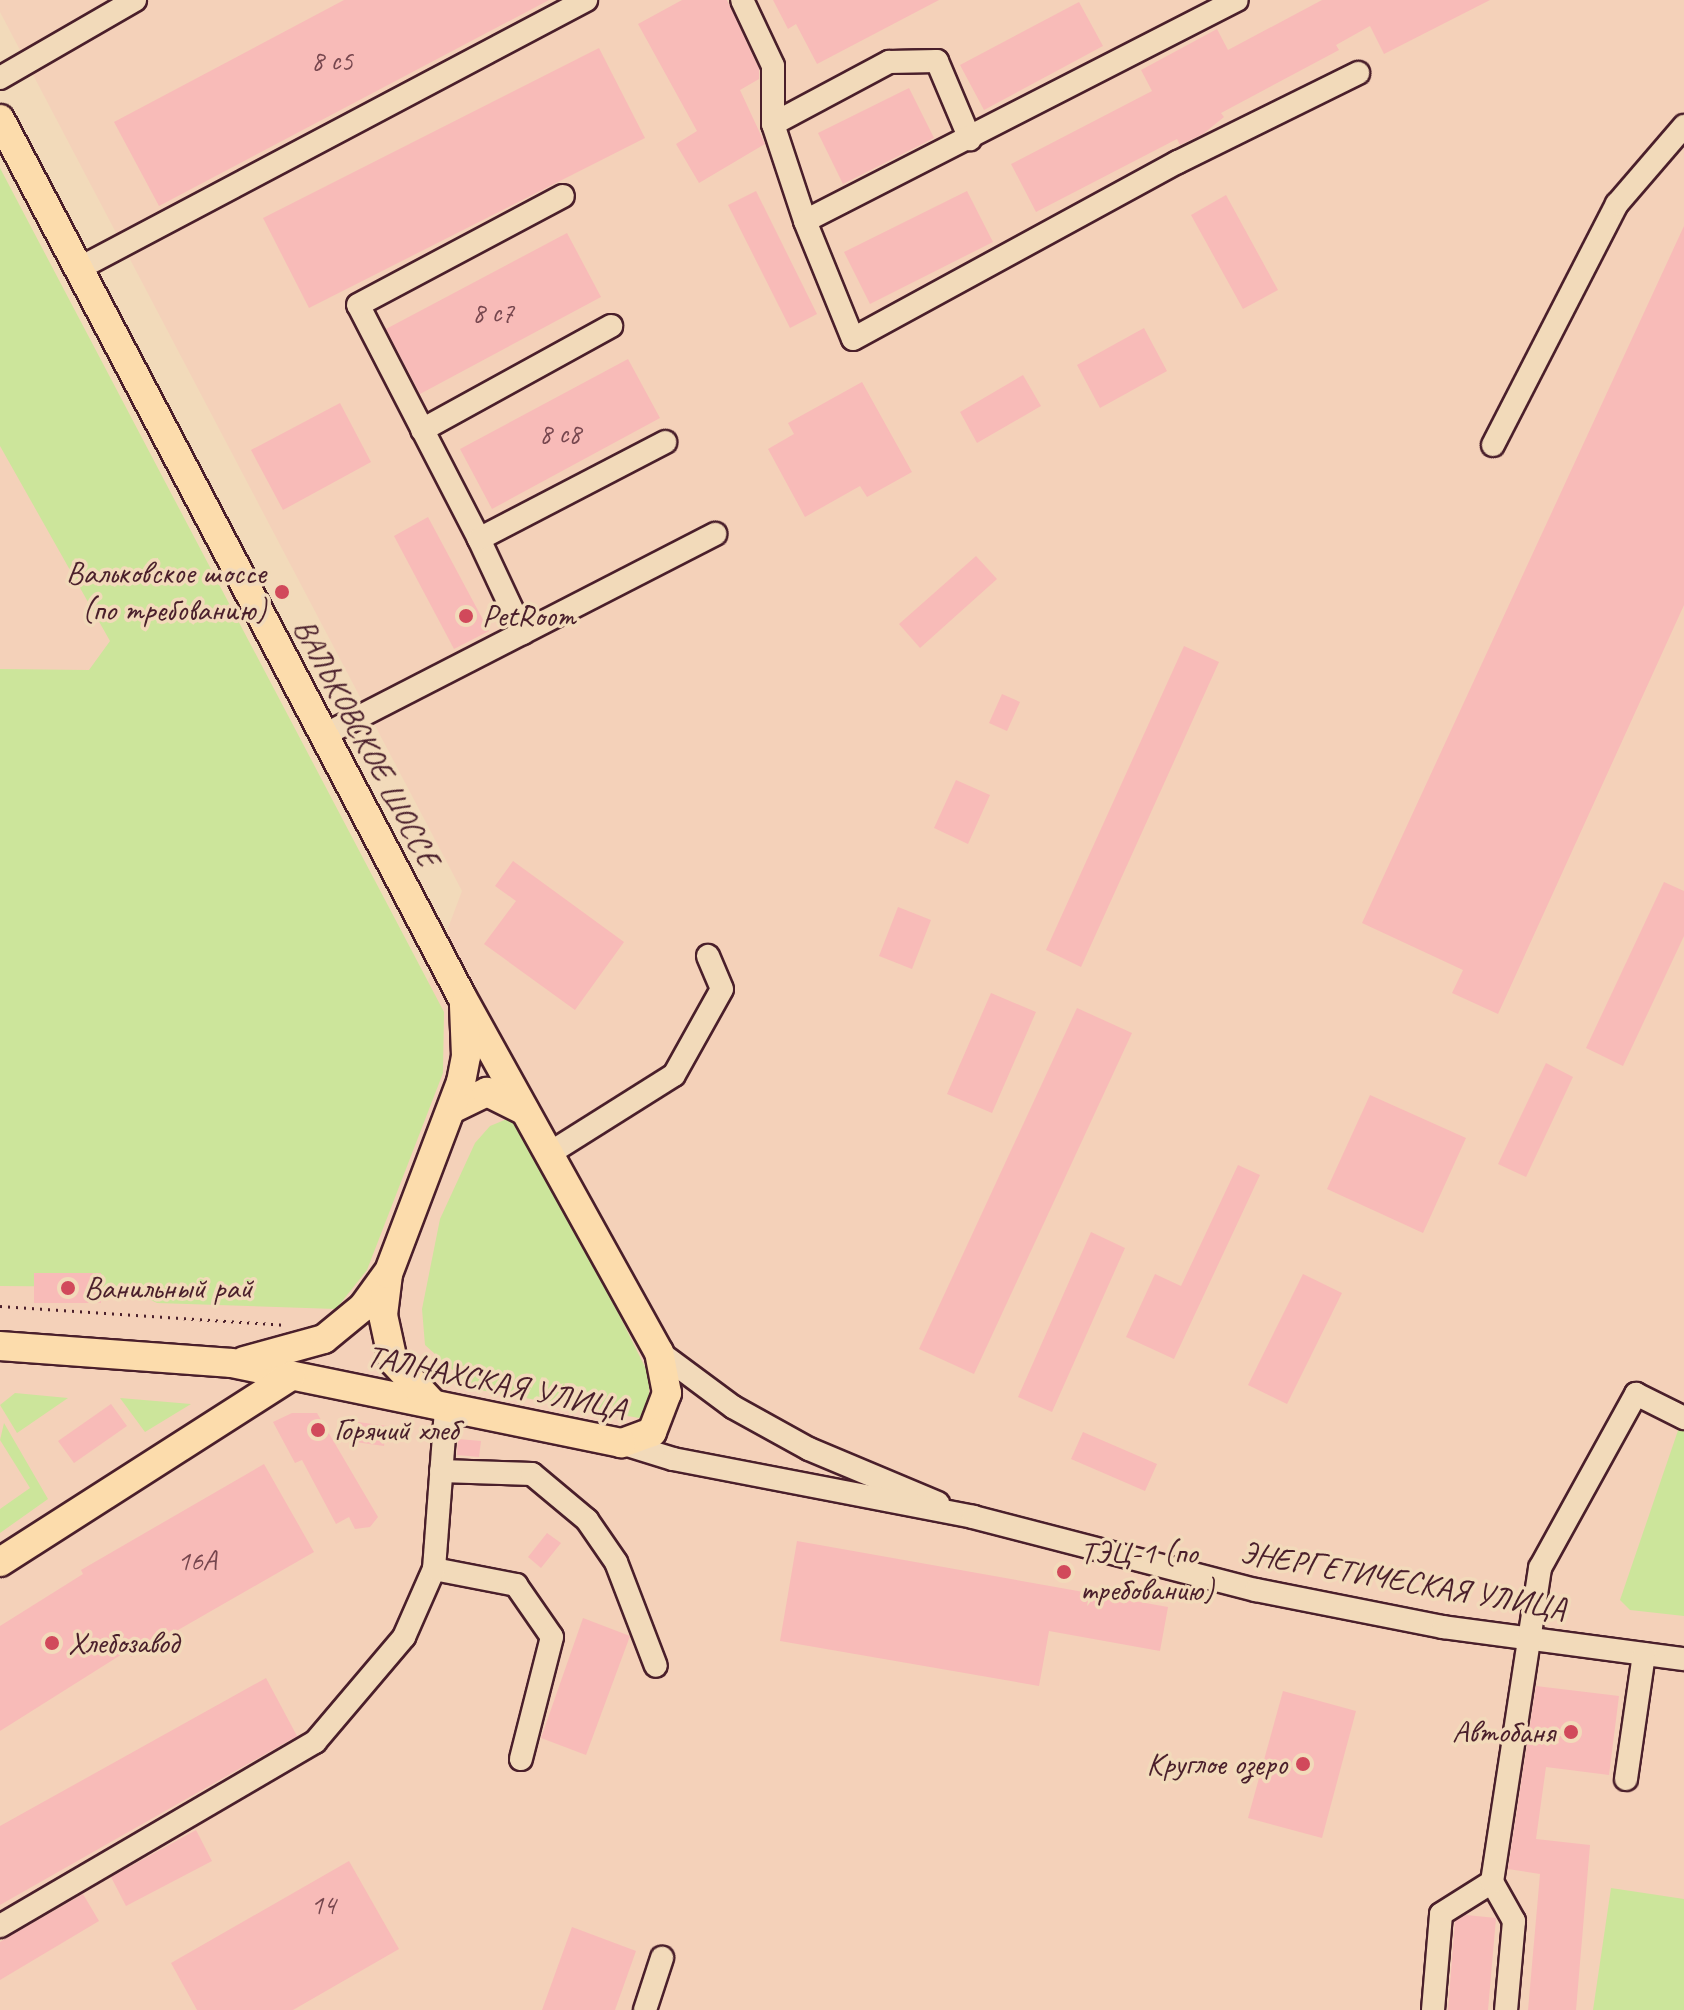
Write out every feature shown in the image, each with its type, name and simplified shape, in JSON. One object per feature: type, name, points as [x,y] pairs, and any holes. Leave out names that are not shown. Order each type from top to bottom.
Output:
[{"type":"main road","name":"ВАЛЬКОВСКОЕ ШОССЕ","points":[[0,119],[462,997],[659,1352],[666,1383],[665,1408],[652,1432],[633,1447]]},
{"type":"main road","points":[[232,1363],[297,1351],[324,1339],[363,1307],[388,1274],[424,1178],[464,1102],[466,1056],[462,997]]},
{"type":"main road","points":[[464,1102],[500,1095],[526,1111]]},
{"type":"main road","points":[[388,1274],[385,1341],[408,1382],[440,1406]]},
{"type":"main road","name":"ТАЛНАХСКАЯ УЛИЦА","points":[[0,1346],[232,1363],[633,1447]]},
{"type":"main road","points":[[0,1562],[291,1376]]},
{"type":"street","points":[[0,78],[135,0]]},
{"type":"street","points":[[78,269],[586,0]]},
{"type":"street","points":[[742,0],[773,66],[773,124],[805,221],[853,339],[1178,162],[1358,73]]},
{"type":"street","points":[[805,221],[1237,0]]},
{"type":"street","points":[[773,124],[889,62],[937,61],[970,139]]},
{"type":"street","points":[[1493,445],[1617,204],[1684,126]]},
{"type":"street","points":[[523,633],[479,539],[358,305],[563,196]]},
{"type":"street","points":[[422,430],[611,326]]},
{"type":"street","points":[[479,539],[665,442]]},
{"type":"street","points":[[324,735],[715,534]]},
{"type":"street","points":[[550,1153],[674,1075],[722,989],[708,956]]},
{"type":"street","name":"ВАЛЬКОВСКОЕ ШОССЕ","points":[[659,1352],[733,1407],[809,1449],[973,1517]]},
{"type":"street","points":[[1506,2010],[1514,1921],[1492,1882],[1526,1639],[1540,1568],[1636,1394],[1684,1418]]},
{"type":"street","points":[[0,1926],[315,1742],[404,1637],[434,1569],[441,1471],[440,1406]]},
{"type":"street","name":"ТАЛНАХСКАЯ УЛИЦА","points":[[633,1447],[973,1517]]},
{"type":"street","points":[[441,1471],[532,1474],[587,1520],[616,1562],[656,1666]]},
{"type":"street","name":"ЭНЕРГЕТИЧЕСКАЯ УЛИЦА","points":[[973,1517],[1256,1590],[1373,1614],[1443,1627],[1684,1659]]},
{"type":"street","points":[[434,1569],[516,1585],[552,1637],[521,1759]]},
{"type":"street","points":[[1626,1779],[1644,1654]]},
{"type":"street","points":[[1433,2010],[1441,1914],[1492,1882]]},
{"type":"street","points":[[645,2010],[662,1958]]},
{"type":"path","points":[[0,1306],[293,1325]]},
{"type":"shaded area","points":[[0,0],[1684,0],[1684,2010],[0,2010],[0,1268],[324,1258],[462,891],[0,12]]},
{"type":"shaded area","points":[[0,371],[158,674],[0,678]]},
{"type":"green space","points":[[0,168],[444,1012],[443,1073],[367,1270],[336,1309],[157,1303],[124,1287],[0,1286],[0,669],[89,670],[110,641],[0,446]]},
{"type":"green space","points":[[507,1119],[527,1129],[649,1375],[649,1409],[639,1418],[474,1389],[425,1345],[422,1309],[440,1219],[475,1143],[490,1126]]},
{"type":"green space","points":[[15,1393],[68,1398],[17,1433],[0,1405]]},
{"type":"green space","points":[[120,1398],[191,1404],[145,1432]]},
{"type":"green space","points":[[1684,1413],[1684,1616],[1630,1610],[1620,1600]]},
{"type":"green space","points":[[4,1423],[48,1499],[0,1533],[0,1509],[30,1488],[0,1440]]},
{"type":"green space","points":[[1611,1888],[1684,1899],[1684,2010],[1593,2010]]},
{"type":"building","points":[[344,0],[549,0],[159,206],[114,122]]},
{"type":"building","points":[[682,0],[727,0],[759,69],[759,79],[740,90],[765,144],[699,183],[676,144],[697,131],[638,24]]},
{"type":"building","points":[[773,0],[939,0],[817,64],[796,24],[788,29]]},
{"type":"building","points":[[1322,0],[1490,0],[1384,54],[1370,26],[1336,45],[1339,50],[1221,113],[1224,117],[1203,134],[1180,145],[1177,139],[1036,212],[1011,164],[1152,91],[1141,70],[1217,29],[1228,50]]},
{"type":"building","points":[[1079,2],[1103,46],[984,110],[960,65]]},
{"type":"building","points":[[599,48],[645,138],[309,308],[263,218]]},
{"type":"building","points":[[909,88],[934,138],[843,184],[818,133]]},
{"type":"building","points":[[756,191],[817,314],[790,328],[728,205]]},
{"type":"building","points":[[967,191],[993,242],[870,304],[844,252]]},
{"type":"building","points":[[1226,195],[1278,290],[1243,309],[1191,215]]},
{"type":"building","points":[[1684,226],[1684,605],[1498,1014],[1452,993],[1463,970],[1362,923]]},
{"type":"building","points":[[567,233],[601,297],[420,394],[386,329]]},
{"type":"building","points":[[1144,328],[1167,371],[1100,408],[1077,365]]},
{"type":"building","points":[[628,359],[660,418],[492,509],[460,449]]},
{"type":"building","points":[[1023,375],[1041,406],[977,443],[960,412]]},
{"type":"building","points":[[862,382],[912,472],[867,497],[860,486],[805,517],[768,449],[794,434],[788,423]]},
{"type":"building","points":[[340,403],[371,462],[283,510],[251,450]]},
{"type":"building","points":[[428,517],[489,631],[454,649],[394,536]]},
{"type":"building","points":[[976,556],[997,579],[920,648],[899,624]]},
{"type":"building","points":[[1184,646],[1219,662],[1081,967],[1046,950]]},
{"type":"building","points":[[1002,694],[1020,702],[1007,731],[989,723]]},
{"type":"building","points":[[956,780],[990,795],[968,844],[934,828]]},
{"type":"building","points":[[513,861],[624,942],[575,1010],[484,944],[516,901],[495,886]]},
{"type":"building","points":[[1664,882],[1684,891],[1684,936],[1623,1066],[1586,1048]]},
{"type":"building","points":[[898,907],[931,920],[912,969],[879,956]]},
{"type":"building","points":[[991,993],[1036,1012],[992,1113],[947,1094]]},
{"type":"building","points":[[1077,1008],[1132,1033],[974,1374],[919,1349]]},
{"type":"building","points":[[1546,1063],[1573,1077],[1526,1177],[1498,1164]]},
{"type":"building","points":[[1370,1095],[1466,1138],[1423,1233],[1327,1189]]},
{"type":"building","points":[[1238,1165],[1260,1175],[1174,1359],[1126,1337],[1155,1274],[1181,1286]]},
{"type":"building","points":[[1091,1232],[1125,1248],[1052,1412],[1018,1397]]},
{"type":"building","name":"Ванильный рай","points":[[34,1273],[101,1273],[101,1303],[34,1303]]},
{"type":"building","points":[[1303,1274],[1342,1293],[1287,1404],[1248,1385]]},
{"type":"building","points":[[111,1404],[127,1426],[74,1463],[58,1441]]},
{"type":"building","points":[[292,1413],[317,1413],[378,1517],[370,1527],[355,1529],[349,1517],[336,1524],[302,1460],[295,1463],[273,1422]]},
{"type":"building","points":[[358,1422],[387,1426],[384,1446],[355,1442]]},
{"type":"building","points":[[1083,1432],[1157,1464],[1145,1491],[1071,1459]]},
{"type":"building","points":[[458,1439],[481,1441],[479,1457],[457,1455]]},
{"type":"building","points":[[264,1464],[314,1552],[131,1657],[127,1651],[0,1731],[0,1626],[83,1574],[81,1570]]},
{"type":"building","points":[[547,1533],[561,1543],[541,1568],[528,1557]]},
{"type":"building","points":[[797,1541],[1168,1607],[1160,1651],[1049,1631],[1039,1686],[780,1641]]},
{"type":"building","points":[[583,1618],[630,1636],[586,1755],[541,1738]]},
{"type":"building","points":[[266,1678],[297,1736],[0,1905],[0,1826]]},
{"type":"building","points":[[1536,1686],[1619,1696],[1609,1775],[1546,1767],[1536,1839],[1590,1845],[1576,2010],[1528,2010],[1540,1874],[1508,1869]]},
{"type":"building","name":"Круглое озеро","points":[[1283,1691],[1356,1711],[1322,1838],[1248,1818]]},
{"type":"building","points":[[196,1830],[212,1861],[126,1906],[111,1877]]},
{"type":"building","points":[[349,1861],[399,1949],[293,2010],[197,2010],[171,1963]]},
{"type":"building","points":[[83,1894],[99,1921],[0,1980],[0,1942]]},
{"type":"building","points":[[1466,1915],[1496,1918],[1488,2010],[1448,2010],[1455,1921]]},
{"type":"building","points":[[572,1927],[636,1951],[615,2010],[542,2010]]},
{"type":"place","name":"Вальковское шоссе (по требованию)","points":[[282,592]]},
{"type":"place","name":"PetRoom","points":[[466,616]]},
{"type":"place","name":"Ванильный рай","points":[[68,1288]]},
{"type":"place","name":"Горячий хлеб","points":[[318,1430]]},
{"type":"place","name":"ТЭЦ-1 (по требованию)","points":[[1064,1572]]},
{"type":"place","name":"Хлебозавод","points":[[52,1643]]},
{"type":"place","name":"Автобаня","points":[[1571,1732]]},
{"type":"place","name":"Круглое озеро","points":[[1303,1764]]}]
